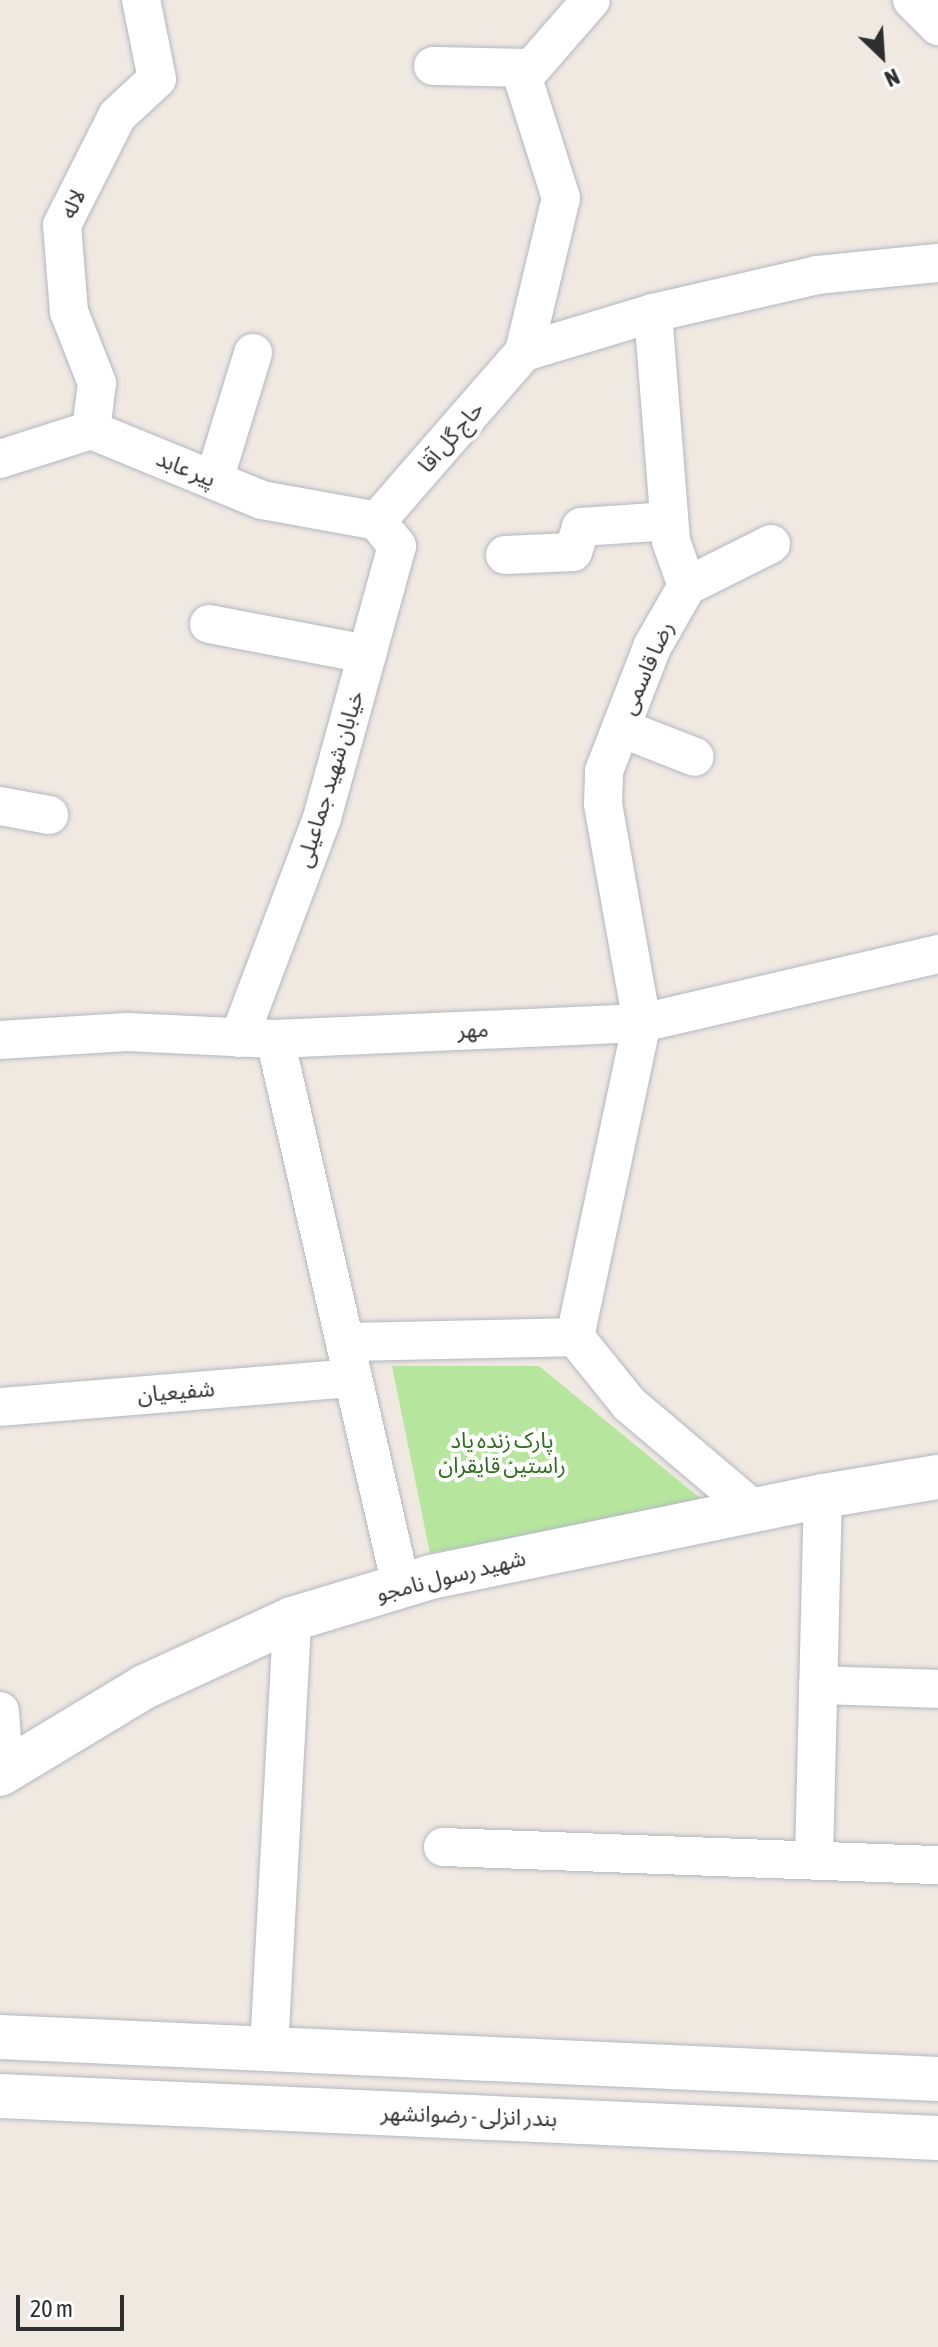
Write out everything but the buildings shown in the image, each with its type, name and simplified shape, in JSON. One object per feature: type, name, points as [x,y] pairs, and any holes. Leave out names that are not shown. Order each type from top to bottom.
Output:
[{"type":"main road","name":"شهید رسول نامجو","points":[[2,1772],[144,1687],[292,1619],[401,1586],[754,1510],[938,1477]]},
{"type":"main road","points":[[0,2037],[938,2079]]},
{"type":"main road","name":"بندر انزلی - رضوانشهر","points":[[0,2096],[938,2138]]},
{"type":"street","name":"لاله","points":[[91,430],[97,383],[69,312],[62,225],[117,116],[157,79],[141,0]]},
{"type":"street","points":[[524,352],[561,198],[523,78],[591,0]]},
{"type":"street","points":[[912,0],[938,26]]},
{"type":"street","points":[[433,66],[531,68]]},
{"type":"street","points":[[524,352],[653,313],[817,275],[938,263]]},
{"type":"street","points":[[653,313],[671,541],[687,586],[771,544]]},
{"type":"street","name":"حاج گل آقا","points":[[377,521],[524,352]]},
{"type":"street","points":[[214,480],[253,353]]},
{"type":"street","points":[[2,462],[91,430]]},
{"type":"street","name":"پیر عابد","points":[[91,430],[262,500],[377,521]]},
{"type":"street","name":"خیابان شهید جماعیلی","points":[[257,1038],[397,546],[377,521]]},
{"type":"street","points":[[505,555],[573,552],[581,527],[669,521]]},
{"type":"street","name":"رضا قاسمی","points":[[642,1023],[603,804],[604,771],[652,647],[687,586]]},
{"type":"street","points":[[209,624],[367,654]]},
{"type":"street","points":[[621,728],[695,757]]},
{"type":"street","points":[[0,806],[49,815]]},
{"type":"street","name":"مهر","points":[[0,1040],[127,1032],[257,1038],[642,1023],[938,954]]},
{"type":"street","points":[[642,1023],[575,1337],[629,1404],[754,1510]]},
{"type":"street","points":[[257,1038],[349,1360],[401,1586]]},
{"type":"street","name":"شفیعیان","points":[[0,1407],[349,1360],[575,1337]]},
{"type":"street","points":[[814,1859],[823,1496]]},
{"type":"street","points":[[269,2049],[292,1619]]},
{"type":"street","points":[[818,1685],[938,1689]]},
{"type":"street","points":[[0,1711],[2,1772]]},
{"type":"street","points":[[443,1847],[938,1865]]},
{"type":"green space","name":"پارک زنده یاد راستین قایقران","points":[[392,1366],[539,1366],[706,1503],[430,1553]]}]
